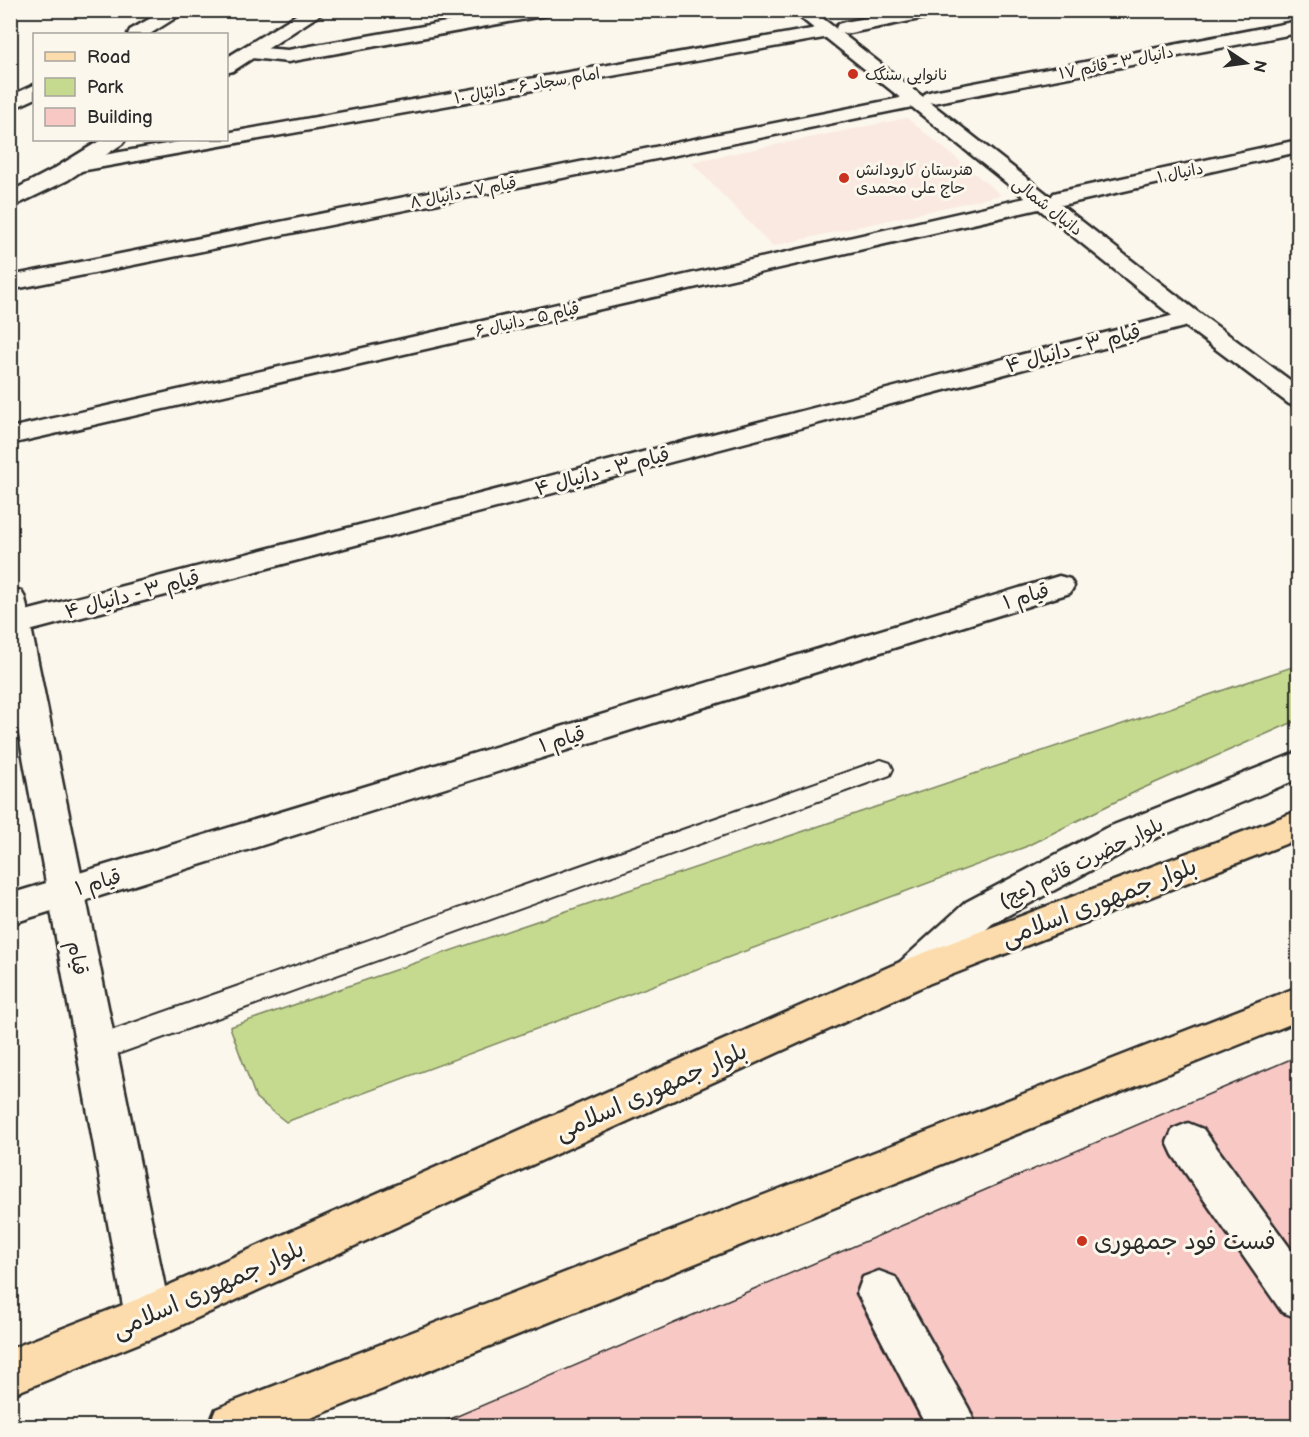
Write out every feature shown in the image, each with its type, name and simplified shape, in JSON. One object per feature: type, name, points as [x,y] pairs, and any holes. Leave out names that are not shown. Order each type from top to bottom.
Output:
[{"type":"main road","name":"بلوار جمهوری اسلامی","points":[[10,1372],[148,1317],[914,973],[1299,825]]},
{"type":"main road","points":[[233,1426],[1299,1004]]},
{"type":"street","points":[[139,33],[178,10]]},
{"type":"street","points":[[228,67],[318,10]]},
{"type":"street","points":[[249,53],[288,56],[548,10]]},
{"type":"street","name":"دانیال شمالی","points":[[800,10],[836,30],[1052,200],[1245,341],[1295,384]]},
{"type":"street","name":"دانیال شمالی","points":[[822,10],[836,30]]},
{"type":"street","name":"امام سجاد ۶ - دانیال ۱۰","points":[[228,139],[940,10]]},
{"type":"street","name":"دانیال ۳ - قائم ۱۷","points":[[924,99],[1299,27]]},
{"type":"street","points":[[10,104],[33,92]]},
{"type":"street","name":"قیام ۷ - دانیال ۸","points":[[10,283],[924,99]]},
{"type":"street","points":[[10,201],[113,141]]},
{"type":"street","points":[[10,188],[67,170],[217,141]]},
{"type":"street","name":"دانیال ۱","points":[[1052,200],[1299,146]]},
{"type":"street","name":"دانیال شمالی","points":[[1052,200],[1190,318],[1295,384]]},
{"type":"street","name":"قیام ۵ - دانیال ۶","points":[[10,436],[1052,200]]},
{"type":"street","name":"قیام ۳ - دانیال ۴","points":[[12,616],[1190,318]]},
{"type":"street","name":"قیام ۱","points":[[10,909],[1059,586]]},
{"type":"street","name":"قیام","points":[[12,616],[148,1317]]},
{"type":"street","name":"بلوار حضرت قائم (عج)","points":[[914,973],[979,913],[1119,838],[1299,765]]},
{"type":"street","points":[[1188,1142],[1299,1296]]},
{"type":"street","points":[[879,1293],[952,1426]]},
{"type":"lane","points":[[95,1049],[881,769]]},
{"type":"shaded area","name":"هنرستان کارودانش حاج علی محمدی","points":[[907,118],[1001,195],[772,246],[691,162]]},
{"type":"green space","points":[[1298,665],[1298,720],[1139,790],[1025,847],[286,1122],[256,1098],[230,1027],[519,927]]},
{"type":"building","name":"فست فود جمهوری","points":[[1298,1056],[1298,1426],[434,1426]]},
{"type":"place","name":"نانوایی سنگک","points":[[853,74]]},
{"type":"place","name":"هنرستان کارودانش حاج علی محمدی","points":[[844,178]]},
{"type":"place","name":"فست فود جمهوری","points":[[1082,1241]]}]
